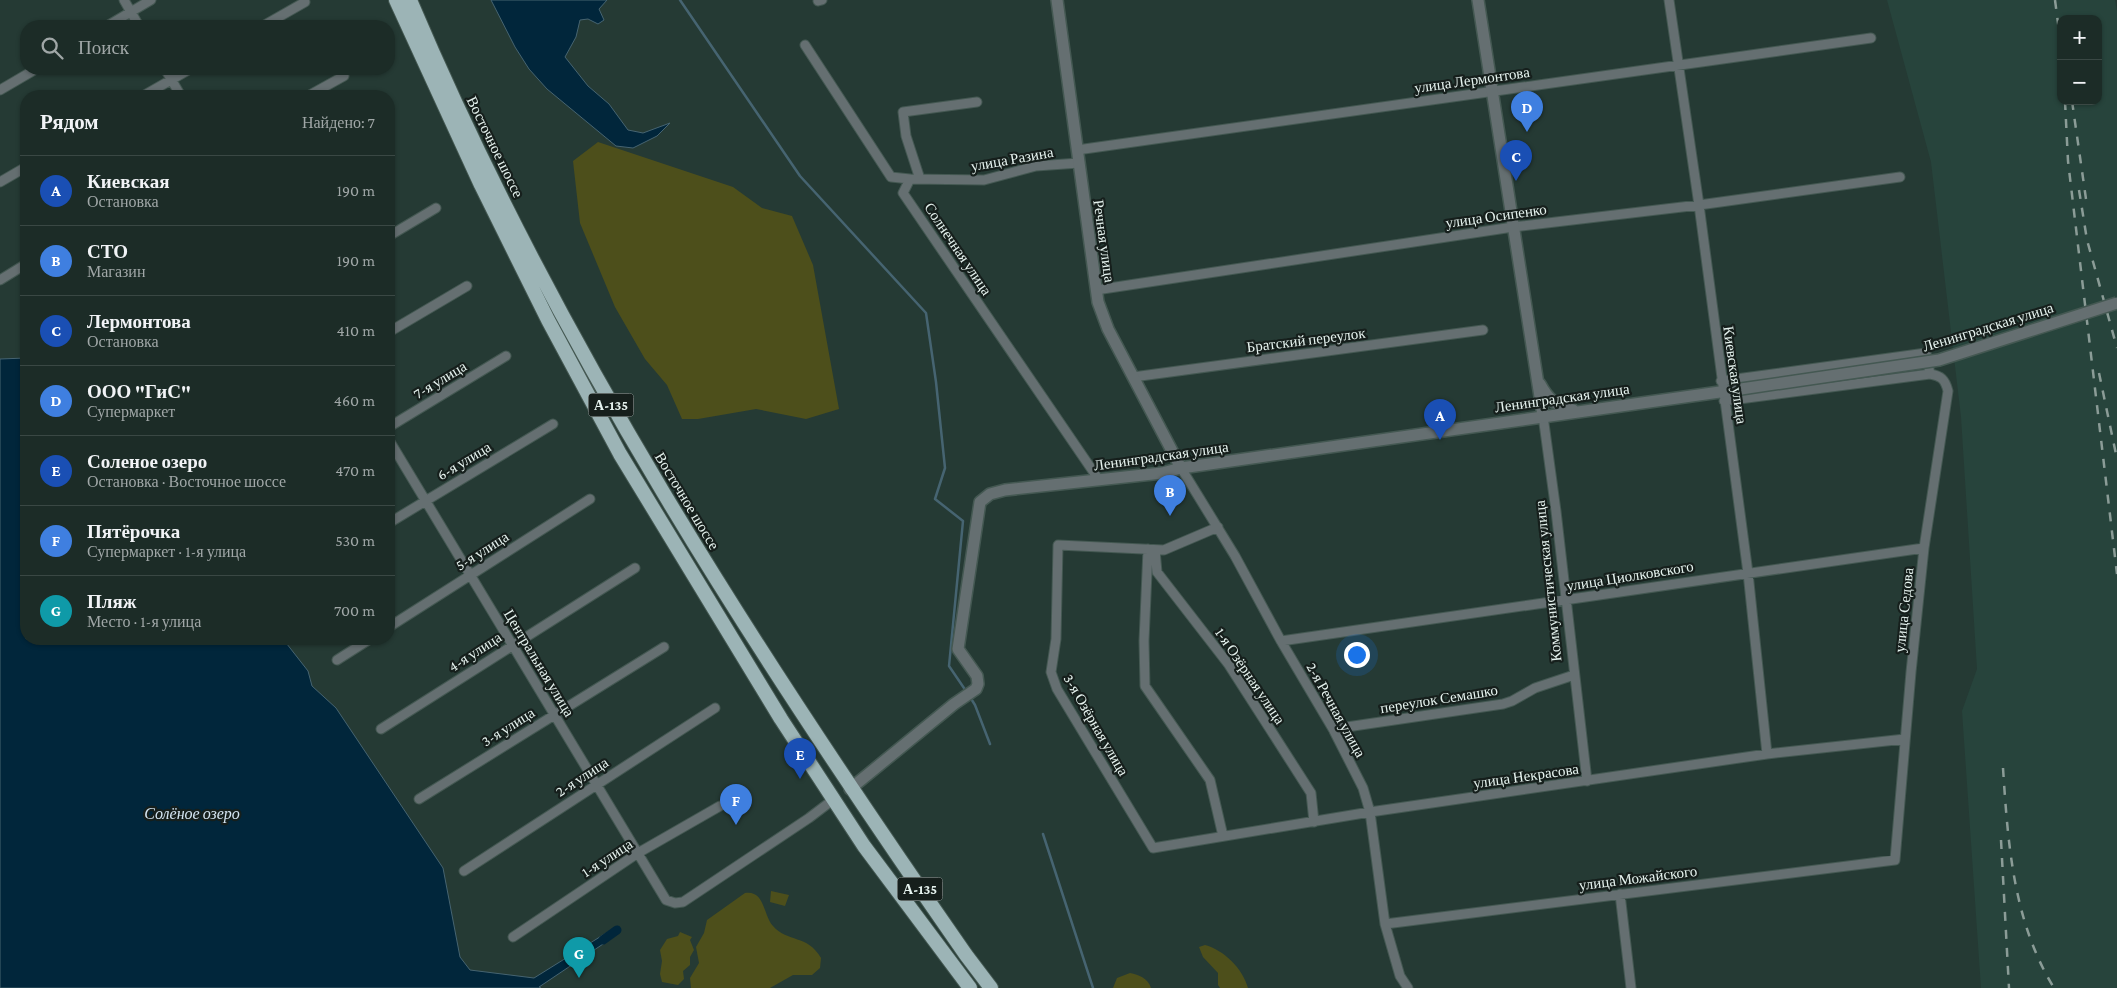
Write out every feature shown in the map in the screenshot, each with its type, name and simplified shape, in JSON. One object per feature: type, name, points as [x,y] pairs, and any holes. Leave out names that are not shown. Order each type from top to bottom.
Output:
[{"type":"highway","name":"Восточное шоссе","points":[[396,0],[415,45],[481,185],[548,320],[620,454],[781,719],[864,846],[970,988]]},
{"type":"highway","name":"Восточное шоссе","points":[[410,0],[480,154],[547,288],[612,407],[725,596],[850,789],[989,987]]},
{"type":"highway","points":[[693,574],[682,552],[683,545],[688,544],[718,589],[725,596]]},
{"type":"street","points":[[124,0],[136,20]]},
{"type":"street","points":[[117,20],[151,0]]},
{"type":"street","points":[[818,1],[822,0]]},
{"type":"street","name":"Речная улица","points":[[1057,0],[1096,290],[1102,314],[1181,468]]},
{"type":"street","name":"Коммунистическая улица","points":[[1478,0],[1543,416],[1587,781]]},
{"type":"street","name":"Киевская улица","points":[[1669,0],[1699,205],[1748,573],[1767,754]]},
{"type":"street","points":[[274,20],[305,2]]},
{"type":"street","name":"улица Лермонтова","points":[[1077,150],[1871,38]]},
{"type":"street","points":[[805,45],[891,177],[910,179]]},
{"type":"street","points":[[0,90],[26,75]]},
{"type":"street","points":[[168,75],[177,90]]},
{"type":"street","points":[[154,90],[180,75]]},
{"type":"street","points":[[319,90],[344,76]]},
{"type":"street","points":[[920,179],[906,136],[903,112],[977,102]]},
{"type":"street","name":"улица Разина","points":[[910,179],[984,180],[1036,166],[1079,162]]},
{"type":"street","points":[[0,182],[20,170]]},
{"type":"street","name":"улица Осипенко","points":[[1096,290],[1513,227],[1699,205],[1900,176]]},
{"type":"street","name":"Солнечная улица","points":[[910,179],[903,193],[1099,480]]},
{"type":"street","points":[[395,232],[436,208]]},
{"type":"street","points":[[0,280],[20,268]]},
{"type":"street","points":[[395,328],[467,286]]},
{"type":"street","name":"Ленинградская улица","points":[[850,789],[976,689],[978,684],[977,676],[958,649],[980,502],[990,494],[1004,490],[1162,473],[1181,468],[1939,360],[2117,302]]},
{"type":"street","name":"Братский переулок","points":[[1133,376],[1483,330]]},
{"type":"street","points":[[1926,354],[1930,374],[1723,391],[1926,354]]},
{"type":"street","name":"7-я улица","points":[[395,423],[506,356]]},
{"type":"street","name":"улица Седова","points":[[1894,860],[1924,548],[1948,391],[1946,381],[1940,376],[1930,374]]},
{"type":"street","name":"Коммунистическая улица","points":[[1537,377],[1546,394],[1553,402],[1563,407],[1580,411]]},
{"type":"street","name":"6-я улица","points":[[395,519],[553,424]]},
{"type":"street","name":"Центральная улица","points":[[395,450],[666,900],[675,903],[683,902],[809,818],[834,799]]},
{"type":"street","name":"2-я Речная улица","points":[[1181,468],[1218,527],[1333,730],[1363,788],[1370,812],[1385,924],[1400,976],[1408,988]]},
{"type":"street","name":"5-я улица","points":[[395,623],[590,499]]},
{"type":"street","points":[[1218,527],[1164,550],[1152,550],[1144,641],[1145,686],[1210,780],[1223,836]]},
{"type":"street","name":"3-я Озёрная улица","points":[[1152,550],[1058,545],[1056,639],[1051,672],[1057,689],[1153,848]]},
{"type":"street","name":"улица Циолковского","points":[[1281,641],[1924,548]]},
{"type":"street","name":"1-я Озёрная улица","points":[[1152,550],[1157,572],[1229,665],[1311,793],[1314,822]]},
{"type":"street","name":"4-я улица","points":[[381,729],[635,568]]},
{"type":"street","points":[[337,660],[361,645]]},
{"type":"street","name":"3-я улица","points":[[419,799],[664,647]]},
{"type":"street","name":"переулок Семашко","points":[[1333,730],[1502,704],[1512,701],[1535,688],[1574,675]]},
{"type":"street","name":"2-я улица","points":[[464,871],[715,708]]},
{"type":"street","name":"улица Некрасова","points":[[1153,848],[1370,812],[1767,754],[1905,739]]},
{"type":"street","name":"1-я улица","points":[[513,937],[638,853],[720,806]]},
{"type":"street","name":"улица Можайского","points":[[1385,924],[1894,860]]},
{"type":"street","points":[[1620,894],[1631,988]]},
{"type":"shaded area","points":[[1887,0],[2115,0],[2117,11],[2117,988],[1981,988],[1962,711],[1977,669],[1961,417],[1931,162]]},
{"type":"shaded area","points":[[598,142],[733,187],[762,208],[792,216],[813,265],[839,409],[806,419],[756,409],[698,419],[682,419],[667,385],[645,359],[615,307],[580,223],[573,161]]},
{"type":"shaded area","points":[[771,891],[789,895],[785,906],[770,902]]},
{"type":"shaded area","points":[[745,893],[752,893],[760,899],[770,921],[779,931],[810,945],[816,950],[821,958],[820,968],[812,975],[793,975],[770,988],[691,988],[690,978],[699,963],[696,947],[704,933],[707,920]]},
{"type":"shaded area","points":[[680,932],[692,937],[690,940],[694,950],[690,957],[690,965],[683,971],[684,979],[678,985],[662,982],[660,950],[667,939],[678,936]]},
{"type":"shaded area","points":[[1205,945],[1219,951],[1232,961],[1242,974],[1248,988],[1220,988],[1218,985],[1218,973],[1203,957],[1199,947]]},
{"type":"shaded area","points":[[1130,973],[1145,979],[1151,988],[1113,988],[1117,978]]},
{"type":"water","points":[[491,0],[607,0],[599,9],[604,20],[598,24],[588,19],[580,20],[576,37],[565,57],[588,86],[609,104],[628,130],[643,133],[670,123],[657,136],[633,148],[616,146],[547,89],[529,69],[515,47]]},
{"type":"water","name":"Солёное озеро","points":[[20,358],[20,645],[288,645],[308,671],[312,686],[336,708],[443,868],[460,957],[470,970],[534,978],[611,930],[615,936],[539,987],[541,988],[0,988],[0,359]]},
{"type":"waterway","points":[[680,0],[800,176],[926,313],[936,382],[945,468],[935,499],[963,521],[949,666],[966,691]]},
{"type":"waterway","points":[[970,697],[990,744]]},
{"type":"waterway","points":[[1043,834],[1093,988]]},
{"type":"waterway","points":[[603,940],[617,930]]},
{"type":"railway","points":[[2055,0],[2057,15]]},
{"type":"railway","points":[[2065,105],[2068,161],[2117,574]]},
{"type":"railway","points":[[2073,105],[2086,199]]},
{"type":"railway","points":[[2079,190],[2087,240],[2117,348]]},
{"type":"railway","points":[[2099,373],[2117,459]]},
{"type":"railway","points":[[2003,768],[2007,825],[2021,909],[2029,936],[2054,988]]},
{"type":"railway","points":[[2001,840],[2009,988]]},
{"type":"place","name":"ООО \"ГиС\"","points":[[1527,132]]},
{"type":"place","name":"Лермонтова","points":[[1516,181]]},
{"type":"place","name":"Киевская","points":[[1440,440]]},
{"type":"place","name":"СТО","points":[[1170,516]]},
{"type":"place","name":"Соленое озеро","points":[[800,779]]},
{"type":"place","name":"Пятёрочка","points":[[736,825]]},
{"type":"place","name":"Пляж","points":[[579,978]]}]
